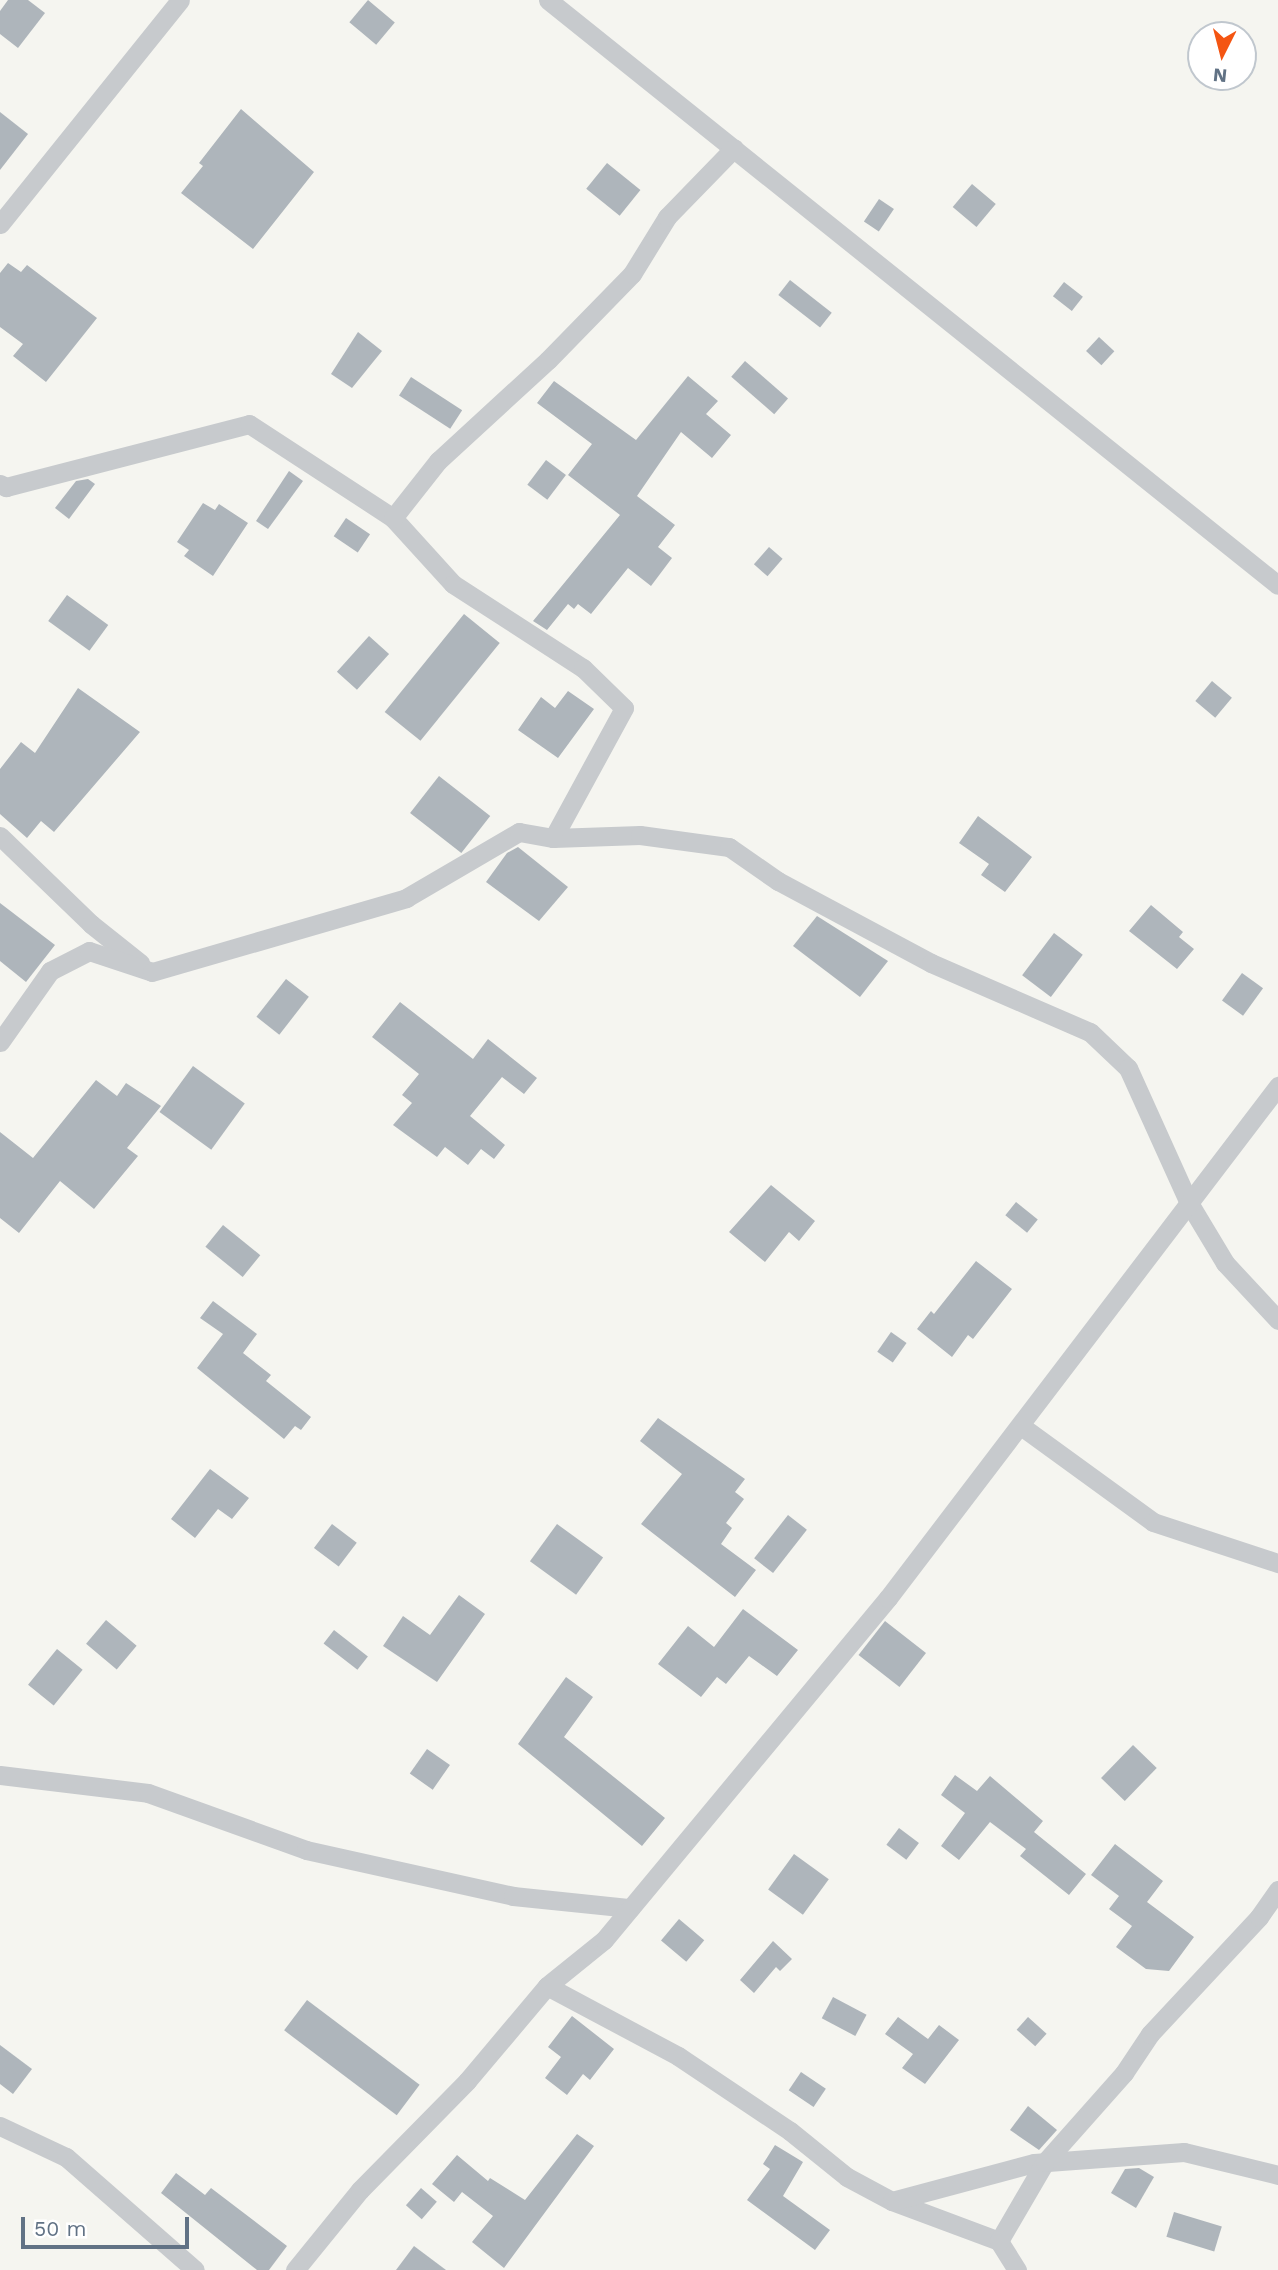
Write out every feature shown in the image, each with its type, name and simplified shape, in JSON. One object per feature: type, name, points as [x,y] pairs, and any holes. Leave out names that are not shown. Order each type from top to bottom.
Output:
[{"type":"street","points":[[0,224],[180,0]]},
{"type":"street","points":[[548,0],[1278,584]]},
{"type":"street","points":[[393,518],[438,461],[483,415],[548,360],[632,274],[667,217],[734,148]]},
{"type":"street","points":[[0,484],[6,487],[249,424],[393,518],[453,584],[583,668],[624,709],[553,838]]},
{"type":"street","points":[[0,1042],[50,971],[89,951],[152,972],[406,898],[519,832],[553,838],[640,835],[729,847],[778,881],[931,963],[1090,1032],[1128,1068],[1189,1203],[1225,1263],[1278,1320]]},
{"type":"street","points":[[0,836],[91,924],[152,972]]},
{"type":"street","points":[[295,2270],[360,2190],[467,2081],[547,1986],[604,1940],[888,1598],[1278,1086]]},
{"type":"street","points":[[1021,1426],[1153,1522],[1278,1563]]},
{"type":"street","points":[[0,1776],[148,1793],[306,1850],[513,1896],[630,1908]]},
{"type":"street","points":[[999,2241],[1045,2162],[1124,2073],[1150,2034],[1259,1917],[1278,1890]]},
{"type":"street","points":[[547,1986],[678,2056],[790,2130],[847,2177],[892,2202],[999,2241],[1017,2270]]},
{"type":"street","points":[[0,2126],[66,2157],[195,2270]]},
{"type":"street","points":[[892,2202],[1045,2162],[1184,2152],[1278,2175]]},
{"type":"building","points":[[8,0],[28,0],[45,13],[18,48],[0,34],[0,11]]},
{"type":"building","points":[[368,0],[395,22],[376,45],[349,22]]},
{"type":"building","points":[[241,109],[314,172],[253,249],[181,193],[203,166],[199,163]]},
{"type":"building","points":[[0,112],[28,134],[0,170]]},
{"type":"building","points":[[607,163],[640,190],[620,216],[586,189]]},
{"type":"building","points":[[972,184],[996,204],[976,227],[953,207]]},
{"type":"building","points":[[879,199],[894,209],[879,231],[864,221]]},
{"type":"building","points":[[8,263],[21,272],[27,265],[97,318],[46,382],[13,356],[23,344],[0,327],[0,273]]},
{"type":"building","points":[[790,280],[832,313],[820,328],[778,295]]},
{"type":"building","points":[[1064,282],[1083,297],[1072,311],[1053,296]]},
{"type":"building","points":[[358,332],[382,351],[352,388],[331,374]]},
{"type":"building","points":[[1099,337],[1114,351],[1101,365],[1086,351]]},
{"type":"building","points":[[745,361],[788,398],[774,414],[731,377]]},
{"type":"building","points":[[688,376],[718,401],[706,414],[731,435],[712,458],[681,432],[637,496],[675,525],[658,547],[672,558],[651,586],[628,568],[591,614],[578,604],[574,609],[568,604],[547,630],[533,621],[620,515],[568,475],[592,444],[537,403],[554,381],[636,440]]},
{"type":"building","points":[[411,377],[462,410],[450,429],[399,395]]},
{"type":"building","points":[[546,460],[566,475],[547,500],[527,485]]},
{"type":"building","points":[[289,471],[303,481],[268,529],[256,521]]},
{"type":"building","points":[[88,479],[95,484],[69,519],[55,508],[76,481]]},
{"type":"building","points":[[203,503],[215,510],[219,504],[248,523],[213,576],[184,556],[189,550],[177,542]]},
{"type":"building","points":[[346,518],[370,534],[358,552],[334,536]]},
{"type":"building","points":[[769,547],[783,559],[767,576],[754,564]]},
{"type":"building","points":[[67,595],[108,625],[89,651],[48,621]]},
{"type":"building","points":[[464,614],[500,643],[420,741],[385,712]]},
{"type":"building","points":[[369,636],[389,654],[357,690],[337,672]]},
{"type":"building","points":[[1212,681],[1232,698],[1215,718],[1195,701]]},
{"type":"building","points":[[78,688],[140,732],[54,832],[41,821],[27,838],[0,814],[0,769],[21,742],[35,753]]},
{"type":"building","points":[[568,691],[594,709],[558,758],[518,730],[541,697],[555,708]]},
{"type":"building","points":[[439,776],[490,816],[461,853],[410,813]]},
{"type":"building","points":[[978,816],[1032,857],[1005,892],[981,875],[989,864],[959,843]]},
{"type":"building","points":[[518,847],[568,887],[539,921],[486,882],[507,853]]},
{"type":"building","points":[[0,903],[55,945],[26,982],[0,961]]},
{"type":"building","points":[[1151,905],[1183,932],[1179,937],[1194,949],[1177,969],[1129,931]]},
{"type":"building","points":[[817,916],[888,961],[860,997],[793,946]]},
{"type":"building","points":[[1054,933],[1083,955],[1051,997],[1022,975]]},
{"type":"building","points":[[1242,973],[1263,988],[1243,1016],[1222,1001]]},
{"type":"building","points":[[286,979],[309,997],[279,1035],[256,1017]]},
{"type":"building","points":[[400,1002],[473,1059],[488,1039],[537,1078],[524,1094],[502,1077],[470,1116],[505,1145],[494,1159],[481,1149],[468,1165],[445,1147],[437,1157],[393,1125],[412,1103],[402,1095],[419,1074],[372,1037]]},
{"type":"building","points":[[193,1066],[245,1104],[211,1150],[159,1112]]},
{"type":"building","points":[[96,1080],[117,1096],[126,1083],[161,1106],[127,1148],[138,1156],[94,1209],[60,1181],[19,1233],[0,1218],[0,1132],[33,1158]]},
{"type":"building","points":[[771,1185],[815,1221],[799,1241],[789,1232],[765,1262],[729,1232]]},
{"type":"building","points":[[1016,1202],[1038,1220],[1027,1233],[1005,1215]]},
{"type":"building","points":[[223,1225],[260,1255],[243,1277],[205,1247]]},
{"type":"building","points":[[976,1261],[1012,1289],[973,1339],[968,1335],[952,1357],[917,1329],[931,1311],[934,1314]]},
{"type":"building","points":[[213,1301],[257,1334],[243,1353],[271,1375],[266,1381],[311,1417],[301,1430],[295,1426],[284,1439],[197,1368],[223,1334],[200,1318]]},
{"type":"building","points":[[891,1332],[907,1343],[893,1363],[877,1352]]},
{"type":"building","points":[[658,1418],[745,1479],[735,1492],[744,1499],[726,1523],[732,1528],[721,1544],[756,1570],[735,1597],[641,1524],[682,1474],[640,1441]]},
{"type":"building","points":[[210,1469],[249,1498],[232,1519],[218,1509],[195,1538],[171,1519]]},
{"type":"building","points":[[788,1515],[807,1530],[773,1573],[754,1558]]},
{"type":"building","points":[[332,1524],[357,1543],[339,1567],[314,1548]]},
{"type":"building","points":[[557,1524],[603,1558],[576,1595],[530,1561]]},
{"type":"building","points":[[459,1595],[485,1614],[437,1682],[383,1646],[403,1616],[430,1635]]},
{"type":"building","points":[[743,1609],[798,1650],[777,1676],[749,1656],[726,1684],[717,1677],[701,1697],[658,1664],[688,1626],[714,1647]]},
{"type":"building","points":[[106,1620],[137,1646],[117,1669],[86,1644]]},
{"type":"building","points":[[885,1621],[926,1653],[900,1687],[859,1655]]},
{"type":"building","points":[[334,1630],[368,1656],[357,1670],[324,1643]]},
{"type":"building","points":[[57,1649],[83,1670],[54,1706],[28,1685]]},
{"type":"building","points":[[566,1677],[593,1697],[564,1737],[665,1818],[642,1846],[518,1744]]},
{"type":"building","points":[[1133,1745],[1157,1768],[1125,1801],[1101,1778]]},
{"type":"building","points":[[427,1749],[450,1765],[433,1790],[410,1774]]},
{"type":"building","points":[[955,1775],[977,1791],[990,1776],[1043,1821],[1034,1832],[1086,1874],[1069,1895],[1020,1856],[1026,1849],[990,1822],[959,1860],[941,1846],[965,1813],[941,1795]]},
{"type":"building","points":[[899,1828],[919,1843],[906,1860],[886,1845]]},
{"type":"building","points":[[1115,1844],[1163,1881],[1147,1902],[1194,1937],[1169,1971],[1146,1969],[1116,1947],[1132,1926],[1109,1909],[1119,1896],[1091,1875]]},
{"type":"building","points":[[794,1854],[829,1879],[803,1915],[768,1890]]},
{"type":"building","points":[[679,1919],[704,1940],[686,1962],[661,1940]]},
{"type":"building","points":[[773,1941],[792,1959],[780,1971],[776,1967],[754,1993],[740,1980]]},
{"type":"building","points":[[833,1997],[867,2015],[855,2036],[822,2018]]},
{"type":"building","points":[[307,2000],[420,2085],[397,2115],[284,2030]]},
{"type":"building","points":[[572,2016],[614,2049],[590,2080],[583,2074],[567,2095],[545,2078],[561,2057],[548,2047]]},
{"type":"building","points":[[898,2017],[928,2039],[939,2025],[959,2040],[925,2084],[902,2068],[913,2054],[885,2034]]},
{"type":"building","points":[[1028,2017],[1047,2034],[1035,2046],[1017,2030]]},
{"type":"building","points":[[0,2045],[32,2069],[13,2094],[0,2084]]},
{"type":"building","points":[[801,2072],[826,2089],[814,2107],[789,2090]]},
{"type":"building","points":[[1028,2106],[1057,2130],[1039,2150],[1010,2130]]},
{"type":"building","points":[[577,2134],[594,2146],[504,2268],[472,2242],[493,2216],[462,2192],[454,2202],[432,2184],[457,2155],[488,2181],[490,2178],[525,2200]]},
{"type":"building","points":[[775,2145],[803,2162],[783,2196],[830,2230],[815,2250],[747,2200],[770,2169],[763,2164]]},
{"type":"building","points":[[1139,2168],[1154,2177],[1136,2208],[1111,2193],[1125,2169]]},
{"type":"building","points":[[176,2173],[205,2195],[211,2188],[287,2246],[269,2270],[257,2270],[161,2193]]},
{"type":"building","points":[[421,2188],[437,2202],[422,2219],[406,2205]]},
{"type":"building","points":[[1174,2212],[1222,2227],[1214,2251],[1166,2237]]},
{"type":"building","points":[[414,2246],[446,2270],[396,2270]]}]
